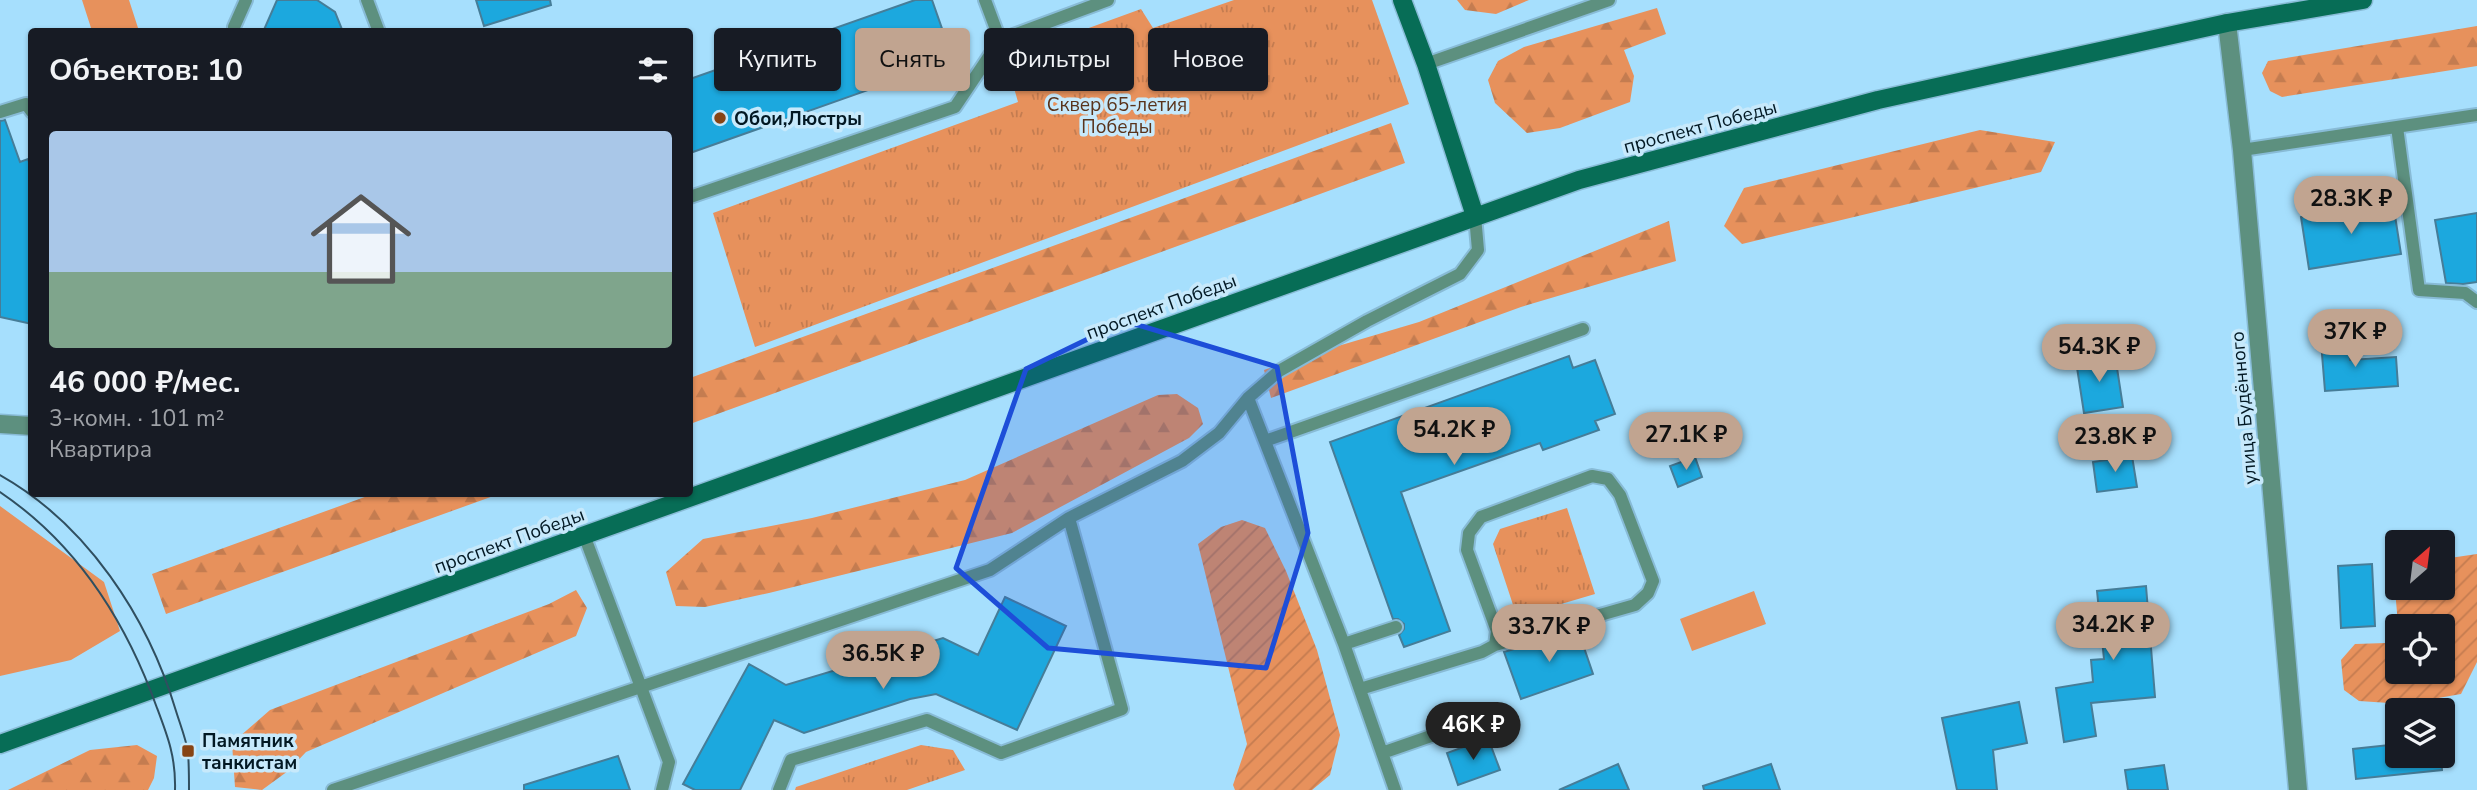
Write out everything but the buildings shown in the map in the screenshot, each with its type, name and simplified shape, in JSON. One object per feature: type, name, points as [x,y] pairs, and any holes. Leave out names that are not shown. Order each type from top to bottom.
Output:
[{"type":"main road","points":[[1402,0],[1426,64],[1475,216]]},
{"type":"main road","name":"проспект Победы","points":[[693,496],[1579,180],[1878,100],[2227,23],[2363,0]]},
{"type":"main road","name":"проспект Победы","points":[[0,744],[690,497]]},
{"type":"street","name":"улица Будённого","points":[[2227,23],[2242,150],[2298,790]]},
{"type":"street","points":[[0,424],[28,426]]},
{"type":"lane","points":[[234,28],[246,0]]},
{"type":"lane","points":[[367,0],[378,28]]},
{"type":"lane","points":[[985,0],[996,28]]},
{"type":"lane","points":[[1032,28],[1108,0]]},
{"type":"lane","points":[[1426,64],[1609,0]]},
{"type":"lane","points":[[693,196],[955,107],[984,64]]},
{"type":"lane","points":[[0,112],[26,104],[28,107]]},
{"type":"lane","points":[[2242,150],[2477,115]]},
{"type":"lane","points":[[2397,127],[2419,290],[2465,293],[2477,302]]},
{"type":"lane","points":[[333,790],[990,570],[1069,518],[1182,461],[1219,433],[1248,398],[1279,371],[1367,321],[1460,274],[1478,250],[1475,216]]},
{"type":"lane","points":[[1265,441],[1583,329]]},
{"type":"lane","points":[[1248,398],[1344,644],[1395,790]]},
{"type":"lane","points":[[1360,689],[1482,652],[1495,645],[1635,605],[1648,593],[1653,581],[1620,495],[1608,479],[1592,476],[1481,517],[1469,533],[1467,550],[1497,631],[1495,645]]},
{"type":"lane","points":[[779,790],[791,761],[927,720],[1001,753],[1122,709],[1069,518]]},
{"type":"lane","points":[[584,535],[669,762],[662,790]]},
{"type":"lane","points":[[1344,644],[1396,627]]},
{"type":"lane","points":[[1382,753],[1503,711]]},
{"type":"highlighted area","points":[[1125,321],[1277,367],[1308,533],[1266,668],[1048,648],[956,568],[1026,369]]},
{"type":"green space","points":[[82,0],[129,0],[138,28],[91,28]]},
{"type":"green space","name":"Сквер 65-летия Победы","points":[[1234,0],[1372,0],[1409,104],[755,347],[713,213],[1018,102],[1015,91],[1134,91],[1134,28],[1089,28],[1141,9],[1153,28]]},
{"type":"green space","points":[[1457,0],[1529,0],[1496,14],[1465,10]]},
{"type":"green space","points":[[1657,8],[1666,34],[1624,50],[1634,76],[1630,102],[1560,128],[1527,133],[1495,103],[1488,80],[1498,61],[1524,47]]},
{"type":"green space","points":[[2477,26],[2477,66],[2282,97],[2270,91],[2262,73],[2268,61]]},
{"type":"green space","name":"Сквер 65-летия Победы","points":[[1391,123],[1405,163],[693,423],[693,377]]},
{"type":"green space","points":[[1980,130],[2055,142],[2041,172],[1742,244],[1724,226],[1744,188]]},
{"type":"green space","points":[[1669,221],[1676,261],[1521,307],[1271,398],[1264,370],[1419,322]]},
{"type":"green space","points":[[1177,394],[1198,408],[1203,424],[1189,438],[1012,533],[705,607],[676,606],[666,572],[703,539],[812,518],[965,480],[1158,395]]},
{"type":"green space","points":[[365,497],[491,497],[166,614],[152,574]]},
{"type":"green space","points":[[0,506],[104,582],[120,631],[71,660],[0,676]]},
{"type":"green space","points":[[1567,508],[1595,594],[1517,617],[1493,544],[1500,529]]},
{"type":"green space","points":[[1242,520],[1265,528],[1286,571],[1317,650],[1340,735],[1330,775],[1312,790],[1235,790],[1233,785],[1247,744],[1198,544],[1221,527]]},
{"type":"green space","points":[[2477,554],[2477,662],[2461,694],[2438,698],[2385,698],[2385,703],[2359,701],[2344,690],[2341,660],[2355,644],[2385,643],[2385,684],[2455,684],[2455,614],[2397,614],[2396,600],[2455,600],[2455,557]]},
{"type":"green space","points":[[576,590],[587,608],[576,636],[306,752],[288,771],[262,790],[235,787],[232,743],[270,710],[549,604]]},
{"type":"green space","points":[[1754,591],[1766,624],[1692,651],[1680,619]]},
{"type":"green space","points":[[137,745],[157,756],[154,778],[148,790],[8,790],[90,750]]},
{"type":"green space","points":[[921,745],[953,750],[965,770],[907,790],[795,790],[796,787]]},
{"type":"tram line","points":[[0,475],[28,493]]},
{"type":"tram line","points":[[0,492],[53,535],[96,587],[114,615],[145,676],[165,729],[173,758],[175,790]]},
{"type":"tram line","points":[[33,497],[87,546],[131,608],[149,641],[183,732],[188,752],[189,790]]},
{"type":"place","name":"Обои,Люстры","points":[[720,118]]},
{"type":"place","name":"Памятник танкистам","points":[[188,751]]}]
